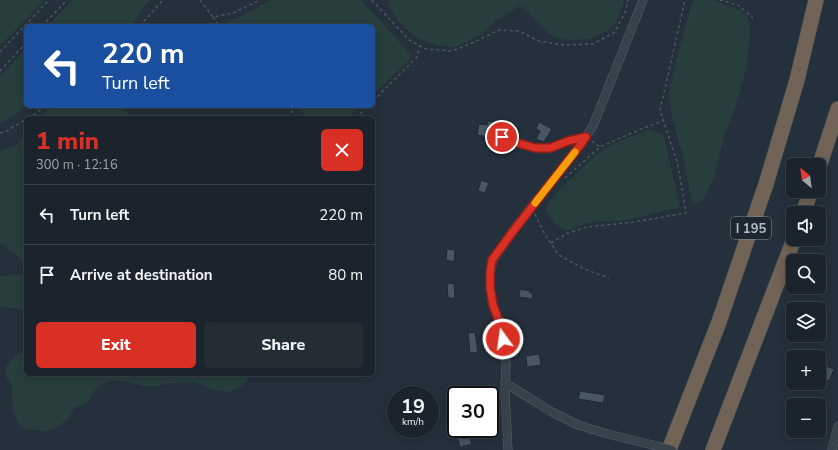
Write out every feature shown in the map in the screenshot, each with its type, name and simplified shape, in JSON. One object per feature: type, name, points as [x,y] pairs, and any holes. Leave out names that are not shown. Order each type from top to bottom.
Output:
[{"type":"highway","name":"I 195","points":[[666,449],[719,322],[766,184],[797,80],[816,0]]},
{"type":"highway","points":[[822,158],[838,110]]},
{"type":"highway","points":[[713,450],[791,246]]},
{"type":"street","points":[[508,450],[505,394],[505,349],[502,329],[493,305],[490,287],[492,260],[578,148],[593,126],[643,0]]},
{"type":"street","points":[[502,137],[535,148],[550,148],[568,141],[586,137]]},
{"type":"street","points":[[505,383],[552,412],[578,425],[666,449]]},
{"type":"street","points":[[832,450],[838,426]]},
{"type":"path","points":[[27,24],[50,0]]},
{"type":"path","points":[[44,24],[67,0]]},
{"type":"path","points":[[142,24],[164,0]]},
{"type":"path","points":[[200,0],[218,24]]},
{"type":"path","points":[[213,17],[233,13],[260,0]]},
{"type":"path","points":[[372,0],[409,40],[426,49],[452,51],[499,30],[519,31],[539,41],[565,45],[593,44],[615,32],[626,10],[628,0]]},
{"type":"path","points":[[551,243],[568,233],[587,227],[634,222],[686,213],[678,165],[660,110],[686,0]]},
{"type":"path","points":[[720,0],[738,5],[753,18]]},
{"type":"path","points":[[0,52],[24,27]]},
{"type":"path","points":[[0,71],[24,45]]},
{"type":"path","points":[[375,99],[417,57],[420,46]]},
{"type":"path","points":[[30,116],[44,108]]},
{"type":"path","points":[[289,108],[296,116]]},
{"type":"path","points":[[358,116],[366,108]]},
{"type":"path","points":[[0,133],[7,131],[24,120]]},
{"type":"path","points":[[565,178],[600,147],[640,129],[663,121]]},
{"type":"path","points":[[586,137],[600,147]]},
{"type":"path","points":[[532,207],[544,233],[559,255],[584,269],[609,278]]},
{"type":"green space","points":[[0,0],[45,0],[0,46]]},
{"type":"green space","points":[[72,0],[150,0],[145,5],[133,24],[50,24]]},
{"type":"green space","points":[[271,0],[361,0],[411,55],[410,60],[375,92],[375,24],[228,24],[229,22]]},
{"type":"green space","points":[[388,0],[624,0],[617,21],[604,33],[587,39],[570,40],[555,37],[547,32],[528,12],[520,6],[494,22],[485,32],[454,47],[439,46],[415,37],[397,20],[391,10]]},
{"type":"green space","points":[[693,0],[713,0],[737,9],[747,15],[750,25],[747,65],[733,115],[725,134],[714,178],[703,200],[694,203],[691,199],[684,160],[673,121],[669,98],[676,60]]},
{"type":"green space","points":[[24,51],[24,108],[9,119],[0,123],[0,76]]},
{"type":"green space","points":[[51,108],[122,108],[132,116],[41,116]]},
{"type":"green space","points":[[298,108],[359,108],[350,116],[305,116]]},
{"type":"green space","points":[[648,130],[652,130],[664,136],[680,207],[633,219],[587,223],[567,231],[554,222],[545,209],[559,190],[598,153],[613,144]]},
{"type":"green space","points":[[24,137],[24,264],[21,259],[0,243],[0,151],[16,145]]},
{"type":"green space","points":[[24,274],[24,310],[0,307],[0,276]]},
{"type":"green space","points":[[24,352],[24,376],[250,376],[242,386],[230,392],[211,389],[196,382],[142,386],[114,380],[102,384],[94,391],[89,400],[81,406],[74,408],[69,418],[59,426],[49,431],[26,430],[18,423],[13,412],[12,387],[7,379],[5,368],[16,355]]},
{"type":"building","points":[[488,121],[498,123],[496,138],[477,135],[479,124],[487,125]]},
{"type":"building","points":[[539,122],[552,129],[544,142],[536,139],[540,131],[536,129]]},
{"type":"building","points":[[481,180],[489,183],[485,193],[478,191]]},
{"type":"building","points":[[447,249],[455,250],[454,262],[446,260]]},
{"type":"building","points":[[454,283],[455,298],[448,298],[447,284]]},
{"type":"building","points":[[520,289],[533,293],[532,299],[519,297]]},
{"type":"building","points":[[475,332],[478,352],[470,353],[468,333]]},
{"type":"building","points":[[539,354],[541,365],[527,367],[526,356]]},
{"type":"building","points":[[826,366],[834,369],[829,381],[826,380]]},
{"type":"building","points":[[580,391],[605,395],[603,403],[578,399]]},
{"type":"building","points":[[457,438],[470,438],[472,444],[460,447]]},
{"type":"slow traffic","points":[[535,203],[575,152]]},
{"type":"route","points":[[502,137],[535,148],[550,148],[568,141],[586,137],[492,260],[490,287],[493,305],[502,329],[503,339]]}]
